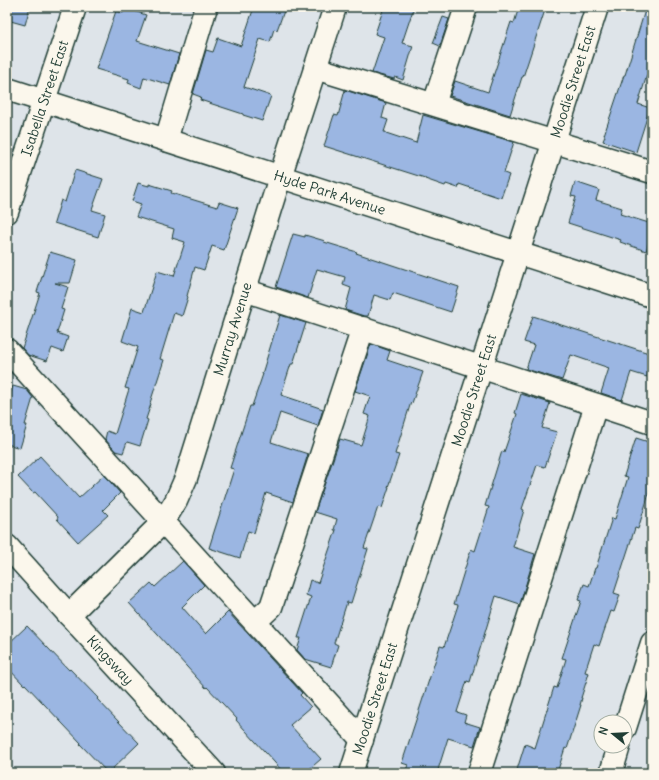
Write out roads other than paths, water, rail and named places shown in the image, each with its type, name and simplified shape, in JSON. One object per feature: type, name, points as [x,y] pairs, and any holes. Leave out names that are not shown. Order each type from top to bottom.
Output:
[{"type":"street","name":"Isabella Street East","points":[[7,212],[75,7]]},
{"type":"street","points":[[166,140],[206,7]]},
{"type":"street","name":"Murray Avenue","points":[[69,616],[163,522],[176,501],[186,478],[244,290],[335,7]]},
{"type":"street","points":[[434,104],[466,7]]},
{"type":"street","name":"Moodie Street East","points":[[351,773],[597,7]]},
{"type":"street","points":[[315,68],[652,172]]},
{"type":"street","name":"Hyde Park Avenue","points":[[7,89],[652,296]]},
{"type":"street","points":[[244,290],[652,423]]},
{"type":"street","points":[[254,622],[271,607],[363,328]]},
{"type":"street","points":[[7,350],[362,740]]},
{"type":"street","points":[[479,773],[596,404]]},
{"type":"street","name":"Kingsway","points":[[7,546],[69,616],[214,773]]},
{"type":"street","points":[[629,714],[652,643]]},
{"type":"street","points":[[611,773],[617,754]]}]
